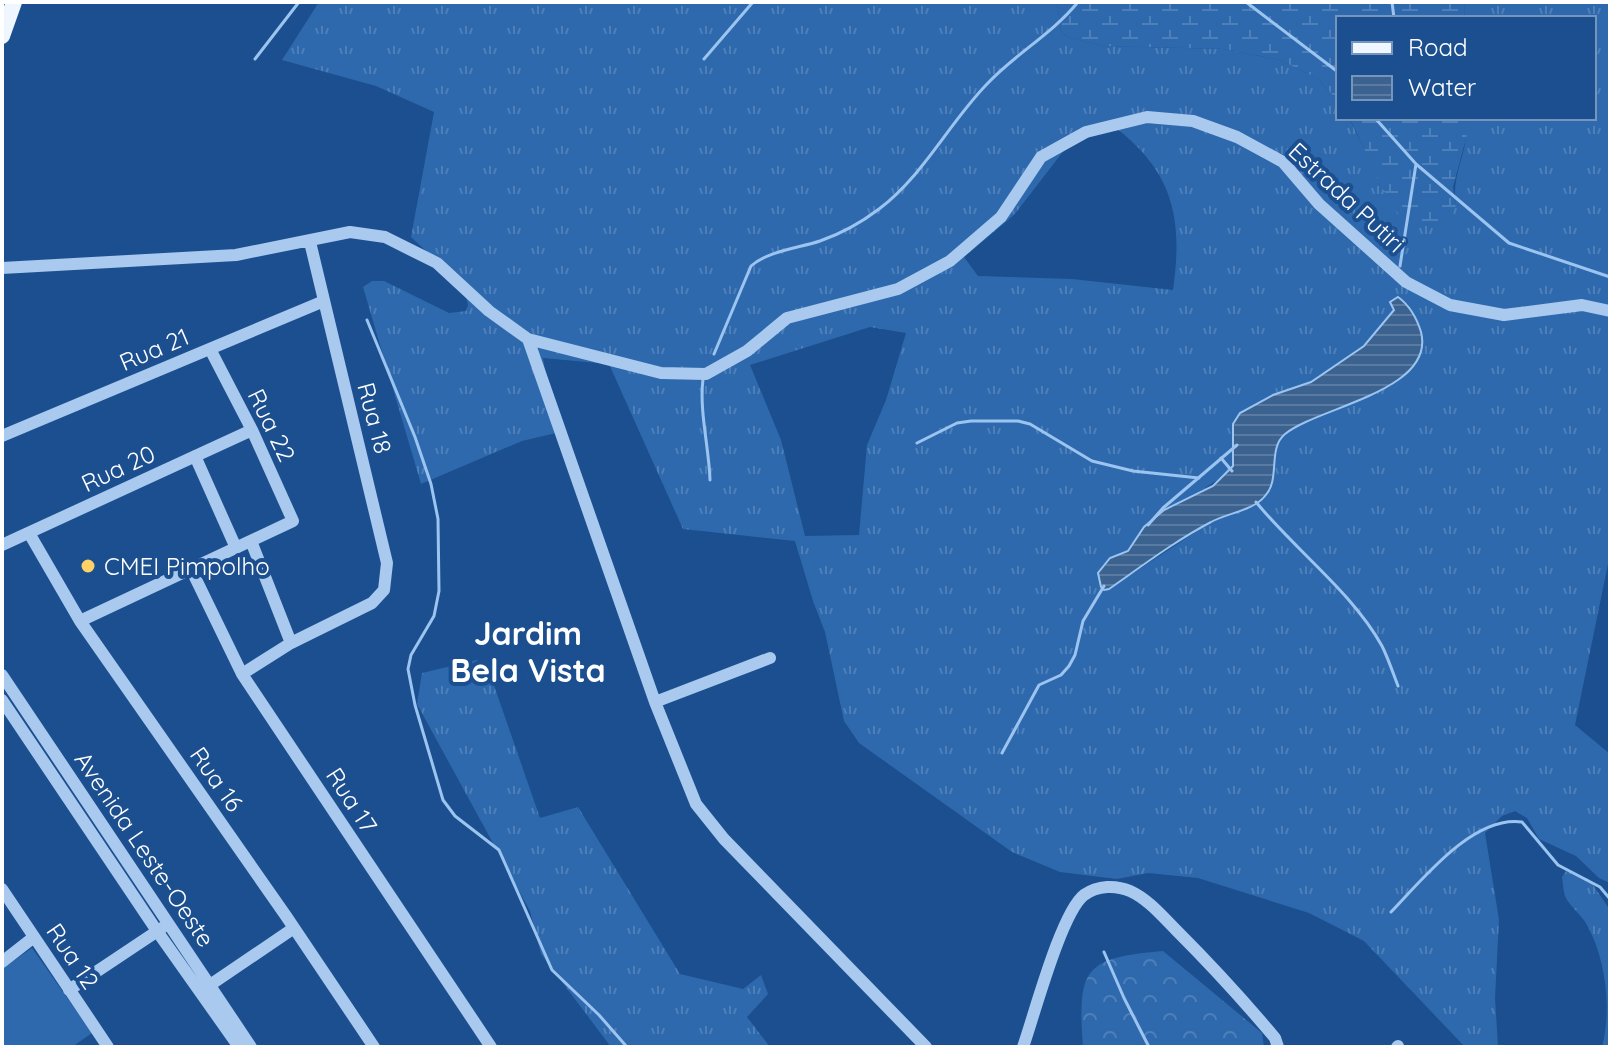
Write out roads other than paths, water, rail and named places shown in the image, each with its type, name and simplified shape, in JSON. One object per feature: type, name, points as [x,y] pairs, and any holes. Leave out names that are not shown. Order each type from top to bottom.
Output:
[{"type":"main road","points":[[2,36],[14,2]]},
{"type":"street","name":"Estrada Putiri","points":[[2,268],[236,255],[350,232],[385,237],[437,263],[489,311],[528,339],[661,373],[706,374],[747,351],[787,318],[898,289],[950,261],[1001,217],[1041,157],[1086,132],[1147,117],[1193,121],[1237,137],[1283,162],[1319,204],[1406,282],[1450,305],[1504,315],[1582,305],[1610,311]]},
{"type":"street","name":"Rua 18","points":[[291,643],[372,603],[384,590],[387,563],[310,242]]},
{"type":"street","name":"Rua 21","points":[[2,436],[324,301]]},
{"type":"street","points":[[528,339],[655,702],[696,804],[724,839],[926,1047]]},
{"type":"street","name":"Rua 22","points":[[210,349],[252,430],[293,521],[251,541]]},
{"type":"street","name":"Rua 20","points":[[2,545],[252,430]]},
{"type":"street","points":[[195,456],[236,548]]},
{"type":"street","name":"Rua 16","points":[[29,533],[80,621],[374,1047]]},
{"type":"street","points":[[80,621],[251,541],[291,643],[242,674]]},
{"type":"street","name":"Rua 17","points":[[191,569],[242,674],[491,1047]]},
{"type":"street","points":[[655,702],[770,658]]},
{"type":"street","name":"Avenida Leste-Oeste","points":[[2,675],[239,1047]]},
{"type":"street","name":"Avenida Leste-Oeste","points":[[2,700],[162,928],[210,985],[251,1047]]},
{"type":"street","points":[[1023,1047],[1074,907],[1085,895],[1111,885],[1132,892],[1154,908],[1228,982],[1275,1038],[1278,1047]]},
{"type":"street","name":"Rua 12","points":[[2,889],[105,1042]]},
{"type":"street","points":[[69,990],[162,928]]},
{"type":"street","points":[[210,985],[294,928]]},
{"type":"street","points":[[2,962],[34,937]]},
{"type":"street","points":[[89,1047],[105,1042]]},
{"type":"water","points":[[1398,297],[1412,313],[1421,332],[1421,352],[1411,369],[1371,395],[1301,424],[1285,434],[1277,448],[1270,489],[1260,501],[1198,529],[1109,589],[1101,587],[1098,573],[1110,558],[1128,551],[1144,527],[1164,510],[1213,486],[1233,466],[1233,424],[1240,413],[1273,395],[1311,382],[1364,346],[1394,310],[1390,302]]},
{"type":"waterway","points":[[255,59],[299,2]]},
{"type":"waterway","points":[[704,59],[753,2]]},
{"type":"waterway","points":[[714,354],[751,266],[775,253],[835,235],[879,209],[909,181],[987,84],[1078,2]]},
{"type":"waterway","points":[[1246,2],[1336,70]]},
{"type":"waterway","points":[[1392,2],[1394,16]]},
{"type":"waterway","points":[[1377,120],[1416,164],[1509,243],[1610,277]]},
{"type":"waterway","points":[[1400,266],[1416,164]]},
{"type":"waterway","points":[[367,320],[415,437],[431,484],[438,519],[439,591],[434,616],[411,655],[408,669],[415,705],[443,800],[455,816],[499,850],[552,970],[627,1047]]},
{"type":"waterway","points":[[703,379],[702,404],[710,480]]},
{"type":"waterway","points":[[917,443],[957,423],[1018,421],[1030,424],[1092,461],[1133,471],[1199,478]]},
{"type":"waterway","points":[[1148,525],[1163,508],[1237,445]]},
{"type":"waterway","points":[[1221,458],[1232,471]]},
{"type":"waterway","points":[[1256,502],[1370,626],[1382,646],[1398,686]]},
{"type":"waterway","points":[[1002,753],[1039,685],[1061,675],[1069,666],[1075,655],[1083,621],[1104,586]]},
{"type":"waterway","points":[[1391,912],[1450,852],[1485,829],[1504,823],[1522,822],[1558,865],[1600,887],[1610,899]]},
{"type":"waterway","points":[[1104,952],[1149,1047]]},
{"type":"place","name":"CMEI Pimpolho","points":[[88,566]]},
{"type":"district","name":"Jardim Bela Vista","points":[[528,652]]}]
